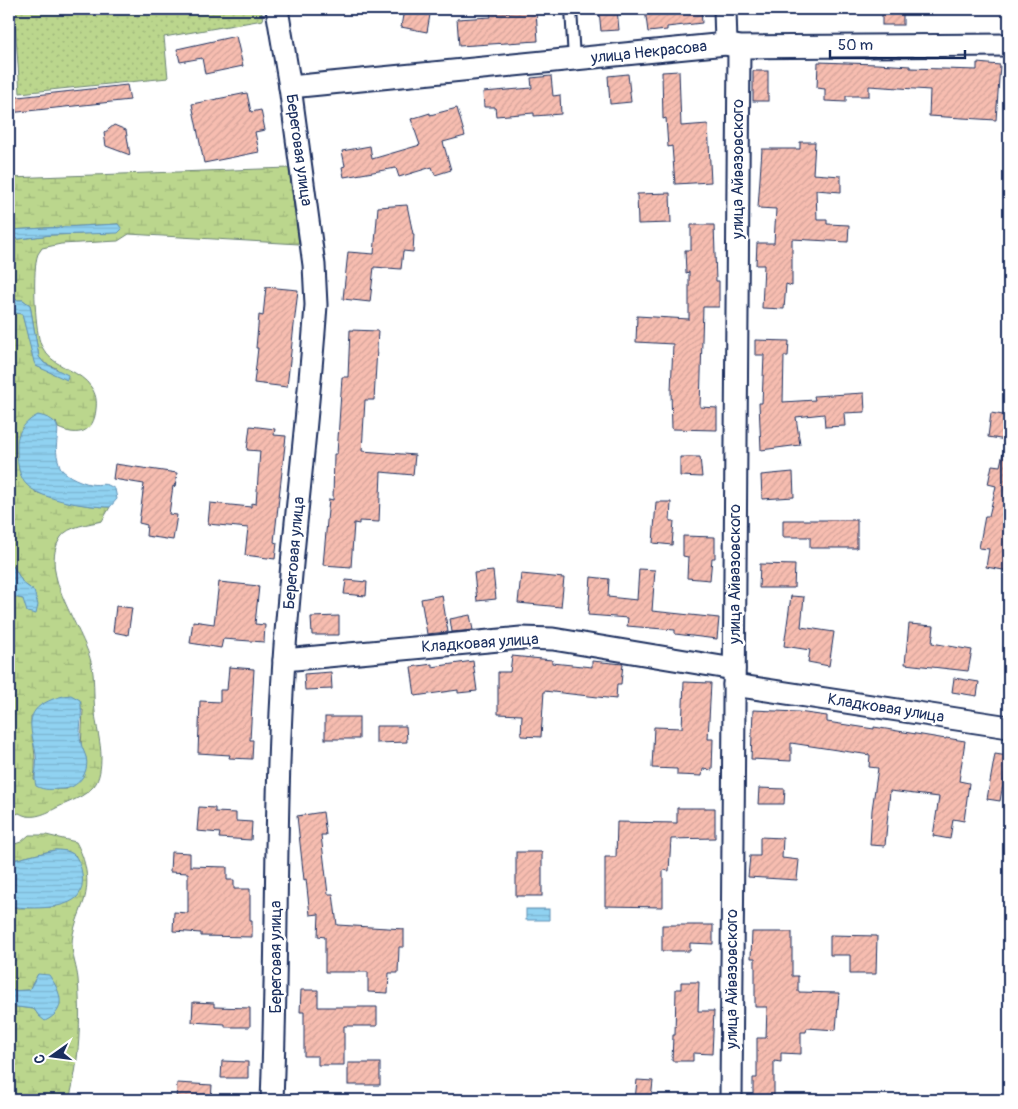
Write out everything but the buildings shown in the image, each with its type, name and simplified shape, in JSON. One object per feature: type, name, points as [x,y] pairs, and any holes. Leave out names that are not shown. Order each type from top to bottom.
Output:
[{"type":"street","name":"Береговая улица","points":[[272,1100],[276,1014],[277,809],[284,660],[316,305],[314,265],[290,87],[277,9]]},
{"type":"street","name":"улица Айвазовского","points":[[725,9],[732,46],[734,677],[731,1100]]},
{"type":"street","name":"улица Некрасова","points":[[290,87],[574,59],[732,46],[1009,45]]},
{"type":"street","name":"Кладковая улица","points":[[284,660],[521,638],[553,639],[734,677],[1009,727]]},
{"type":"lane","points":[[571,9],[574,59]]},
{"type":"green space","points":[[14,9],[261,9],[263,20],[164,37],[168,78],[20,93]]},
{"type":"green space","points":[[289,168],[299,244],[129,234],[118,241],[61,244],[42,248],[38,254],[35,272],[35,298],[40,343],[51,358],[87,382],[96,398],[96,409],[92,423],[84,431],[65,431],[58,428],[56,422],[35,492],[81,504],[110,507],[102,521],[80,526],[64,533],[55,551],[54,567],[64,600],[91,662],[101,764],[96,783],[82,796],[39,815],[29,816],[19,813],[9,817],[9,614],[14,597],[23,599],[34,591],[23,583],[13,566],[9,567],[9,312],[22,314],[36,366],[67,379],[56,368],[44,363],[39,357],[30,305],[23,300],[9,300],[9,238],[19,239],[80,234],[118,224],[9,230],[9,178]],"holes":[[[83,710],[81,747],[86,758],[67,789],[55,789],[34,779],[35,755],[31,716]]]},
{"type":"green space","points":[[29,835],[46,835],[76,842],[86,871],[86,893],[72,939],[78,979],[79,1025],[73,1085],[69,1100],[9,1100],[9,1006],[34,1009],[39,1016],[38,974],[29,990],[9,991],[9,906],[18,908],[56,907],[76,856],[67,851],[55,850],[9,861],[9,846],[21,842]]},
{"type":"water","points":[[118,224],[122,229],[118,233],[9,238],[9,230]]},
{"type":"water","points":[[9,300],[23,300],[30,305],[39,357],[44,363],[68,375],[67,380],[36,366],[22,314],[9,312]]},
{"type":"water","points":[[38,415],[48,418],[57,426],[56,451],[62,470],[83,482],[105,484],[115,489],[117,499],[110,507],[89,506],[62,501],[48,497],[28,486],[19,470],[17,439],[23,427]]},
{"type":"water","points":[[13,566],[23,583],[34,591],[38,605],[36,614],[27,612],[23,599],[14,597],[9,614],[9,567]]},
{"type":"water","points":[[71,695],[80,700],[81,704],[80,738],[86,757],[86,768],[82,779],[73,786],[62,789],[42,789],[36,786],[35,782],[36,759],[31,728],[32,715],[41,705],[56,698]]},
{"type":"water","points":[[55,850],[70,852],[78,861],[82,872],[82,884],[76,898],[70,902],[53,907],[25,908],[9,906],[9,861]]},
{"type":"water","points":[[526,909],[549,909],[549,920],[526,920]]},
{"type":"water","points":[[38,974],[49,975],[57,988],[60,1000],[57,1012],[45,1021],[34,1009],[9,1006],[9,991],[29,990]]}]
